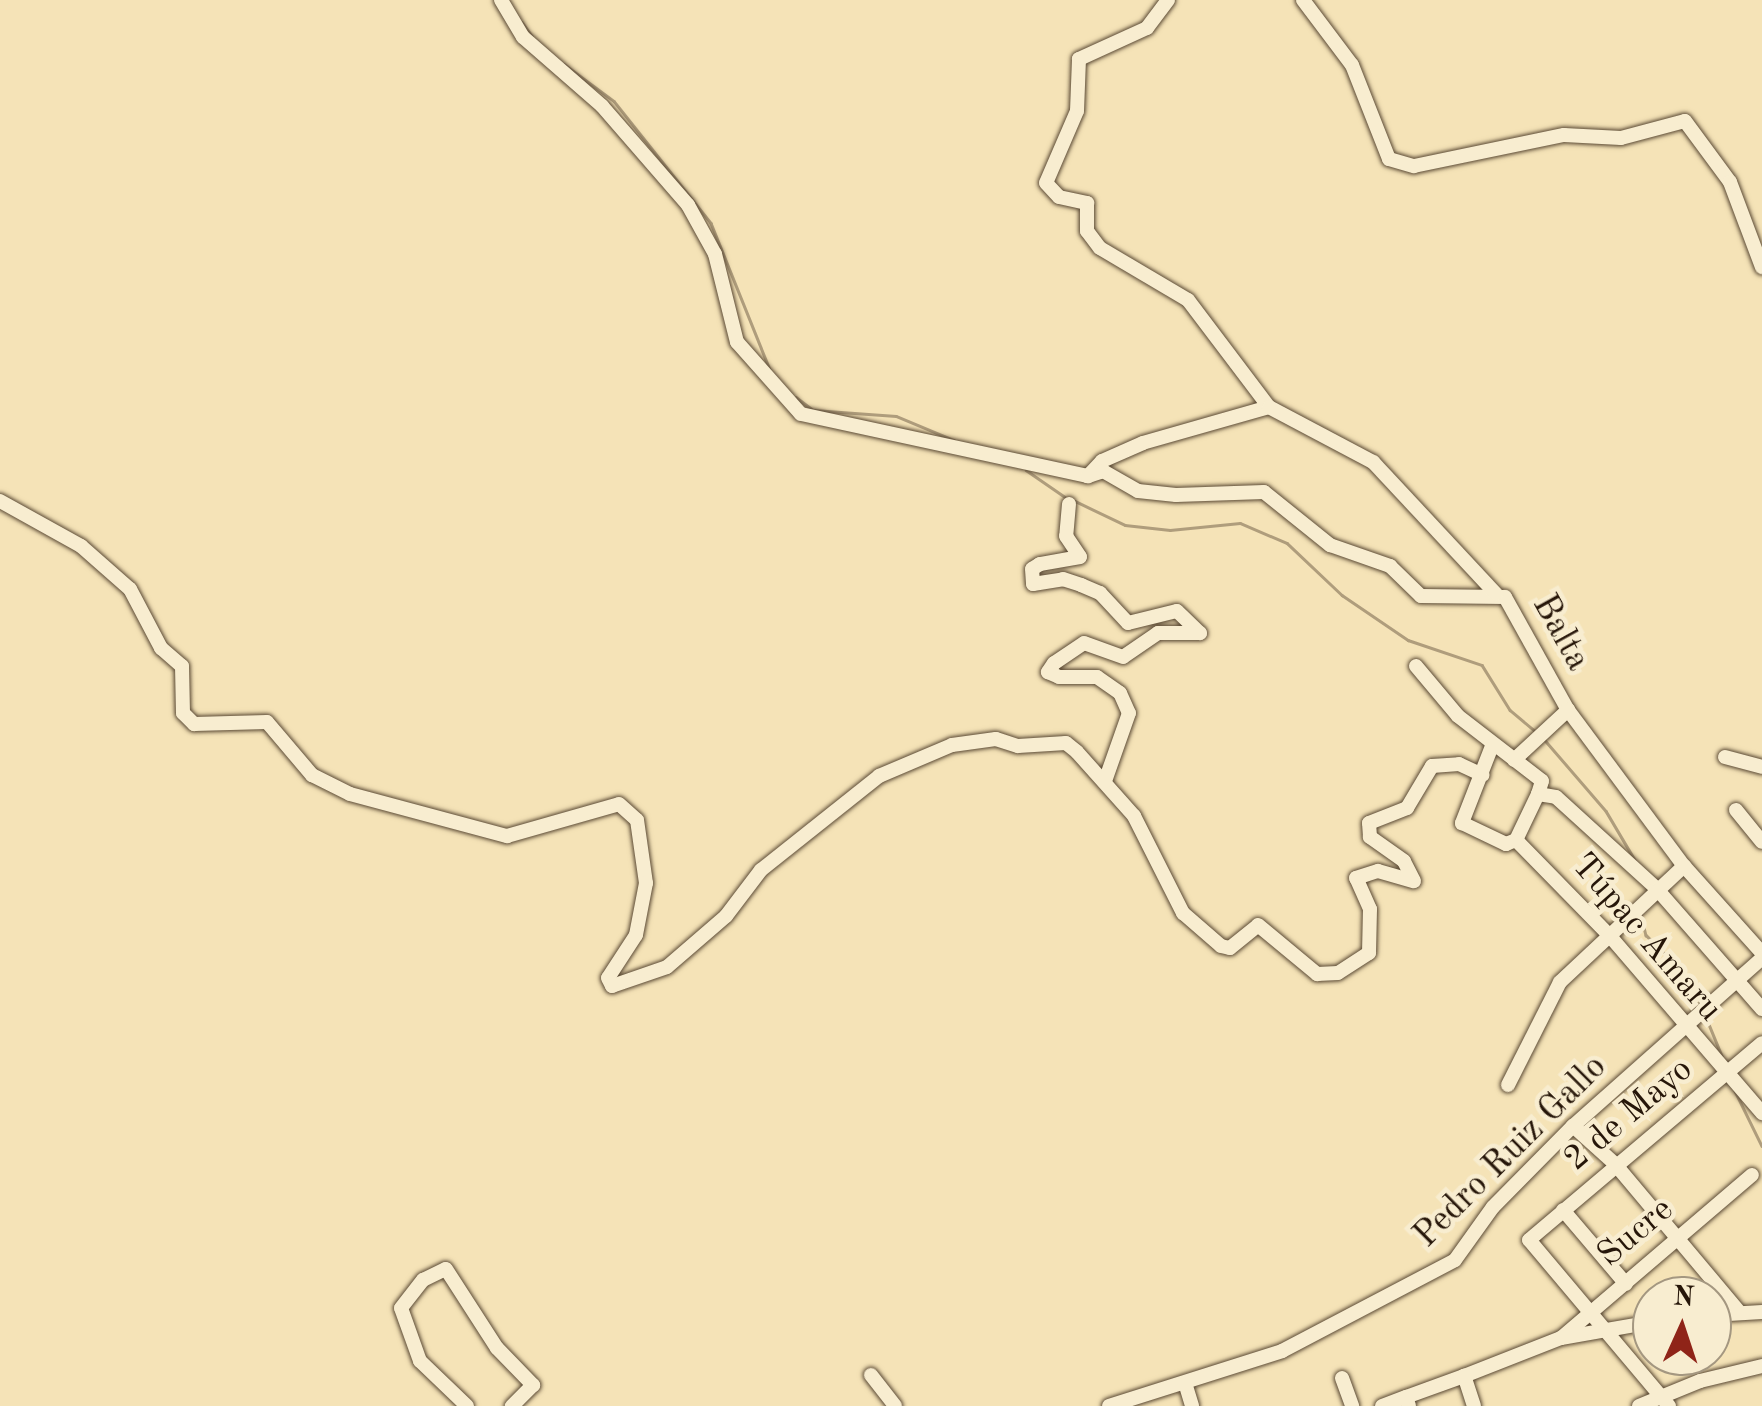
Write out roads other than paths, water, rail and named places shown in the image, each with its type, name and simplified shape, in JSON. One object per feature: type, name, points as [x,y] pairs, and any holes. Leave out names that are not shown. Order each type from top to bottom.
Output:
[{"type":"street","name":"Balta","points":[[501,0],[523,37],[602,106],[688,205],[715,254],[738,342],[783,399],[823,420],[851,421],[1043,470],[1096,473],[1138,491],[1264,492],[1330,544],[1390,566],[1421,596],[1496,594],[1505,598],[1568,710],[1684,866],[1762,956]]},
{"type":"street","points":[[1168,0],[1147,28],[1080,60],[1077,111],[1046,182],[1059,197],[1087,203],[1087,231],[1100,248],[1188,300],[1269,407],[1373,462],[1496,594]]},
{"type":"street","points":[[1303,0],[1352,66],[1389,160],[1414,166],[1564,135],[1621,138],[1686,121],[1730,182],[1762,267]]},
{"type":"street","points":[[1096,473],[1102,461],[1142,443],[1269,407]]},
{"type":"street","points":[[0,502],[81,546],[130,589],[161,648],[182,666],[183,712],[194,724],[267,722],[312,775],[350,794],[486,832],[516,837],[576,812],[619,804],[637,820],[646,883],[636,935],[608,978],[612,986],[667,967],[726,916],[761,870],[879,776],[923,755],[996,739],[1018,746],[1066,743],[1106,781],[1134,816],[1191,921],[1226,948],[1258,924],[1324,975],[1369,954],[1370,910],[1356,878],[1378,872],[1414,881],[1404,861],[1370,837],[1369,823],[1407,808],[1432,766],[1459,764],[1483,775]]},
{"type":"street","points":[[1069,504],[1066,536],[1080,556],[1040,564],[1032,569],[1033,584],[1064,579],[1082,584],[1100,593],[1128,624],[1176,611],[1200,633],[1158,632],[1123,657],[1084,643],[1054,663],[1048,672],[1097,677],[1120,692],[1130,713],[1106,781]]},
{"type":"street","points":[[1416,666],[1458,716],[1542,781],[1516,840],[1506,844],[1462,823],[1492,746]]},
{"type":"street","points":[[1514,760],[1533,738],[1568,710]]},
{"type":"street","points":[[1725,757],[1762,767]]},
{"type":"street","points":[[1538,794],[1556,797],[1656,888],[1762,1009]]},
{"type":"street","points":[[1736,810],[1762,842]]},
{"type":"street","name":"Túpac Amaru","points":[[1516,840],[1609,935],[1762,1113]]},
{"type":"street","points":[[1508,1086],[1549,1000],[1656,888],[1684,866]]},
{"type":"street","name":"Pedro Ruiz Gallo","points":[[1109,1406],[1186,1386],[1212,1370],[1303,1342],[1440,1270],[1573,1126],[1762,956]]},
{"type":"street","name":"2 de Mayo","points":[[1589,1310],[1529,1244],[1535,1234],[1762,1044]]},
{"type":"street","points":[[1573,1126],[1615,1164],[1740,1313]]},
{"type":"street","name":"Sucre","points":[[1561,1338],[1589,1310],[1626,1284],[1752,1175]]},
{"type":"street","points":[[1564,1210],[1626,1284]]},
{"type":"street","points":[[467,1406],[420,1361],[401,1308],[423,1280],[446,1269],[497,1348],[534,1384],[512,1406]]},
{"type":"street","points":[[1589,1310],[1666,1400]]},
{"type":"street","points":[[1732,1314],[1762,1312]]},
{"type":"street","points":[[1382,1406],[1408,1401],[1561,1338],[1632,1326]]},
{"type":"street","points":[[1639,1406],[1762,1366]]},
{"type":"street","points":[[871,1375],[896,1406]]},
{"type":"street","points":[[1464,1376],[1474,1406]]},
{"type":"street","points":[[1342,1378],[1352,1406]]},
{"type":"street","points":[[1186,1386],[1192,1406]]},
{"type":"waterway","points":[[522,22],[532,36]]},
{"type":"waterway","points":[[564,64],[614,101],[711,223],[770,370]]},
{"type":"waterway","points":[[796,397],[813,410],[896,416],[954,440]]},
{"type":"waterway","points":[[1026,470],[1068,499]]},
{"type":"waterway","points":[[1075,501],[1125,525],[1170,530],[1240,523],[1287,543],[1342,595],[1408,640],[1482,665],[1510,710],[1534,730]]},
{"type":"waterway","points":[[1544,739],[1606,811],[1635,860]]},
{"type":"waterway","points":[[1641,914],[1646,935],[1690,979],[1702,1005]]},
{"type":"waterway","points":[[1706,1017],[1722,1056]]},
{"type":"waterway","points":[[1735,1091],[1762,1146]]}]
